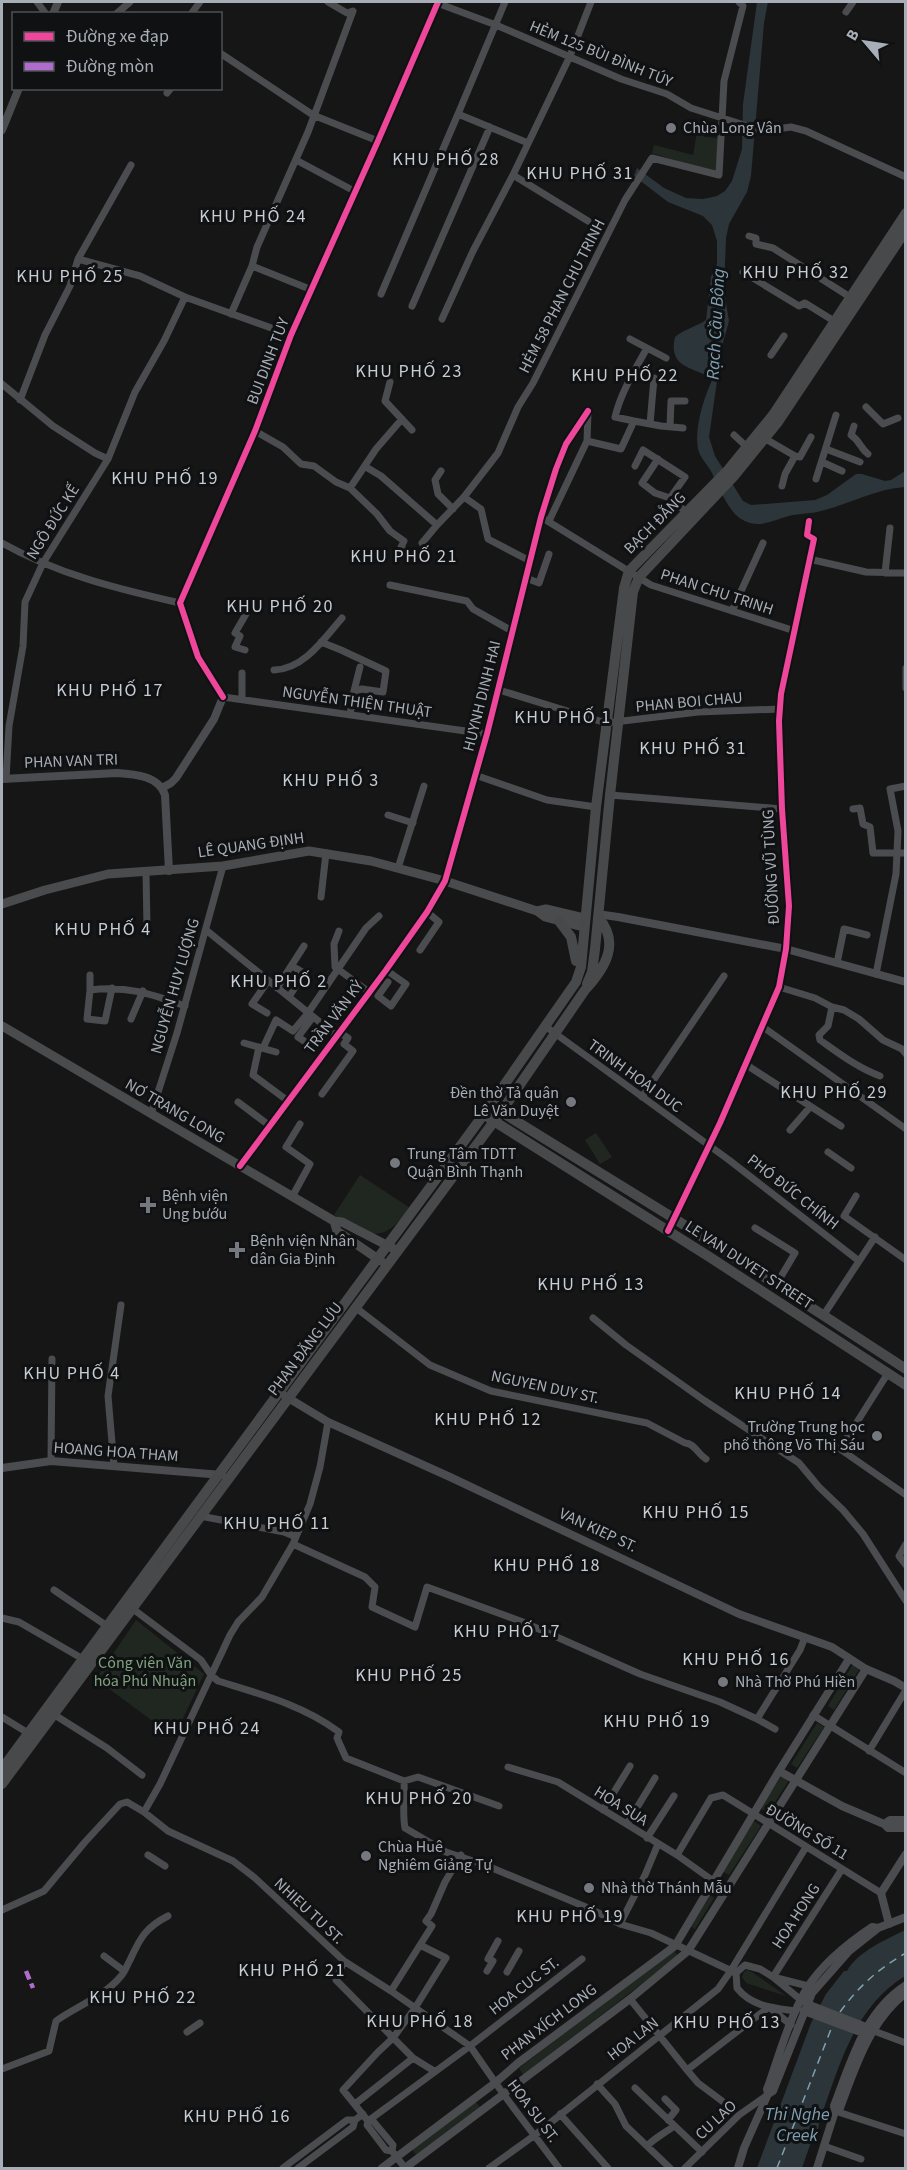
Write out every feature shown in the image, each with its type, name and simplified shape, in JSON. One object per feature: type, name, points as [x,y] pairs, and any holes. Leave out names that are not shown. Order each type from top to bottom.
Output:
[{"type":"main road","name":"BẠCH ĐẰNG","points":[[598,917],[633,592],[639,577],[764,438],[791,403],[906,213]]},
{"type":"main road","name":"BẠCH ĐẰNG","points":[[731,473],[747,447],[773,415],[834,321],[854,300],[906,230]]},
{"type":"main road","name":"BẠCH ĐẰNG","points":[[584,922],[606,723],[624,588],[629,571],[687,513],[714,491]]},
{"type":"main road","name":"LÊ QUANG ĐỊNH","points":[[2,904],[108,874],[223,866],[309,851],[371,861],[445,881],[537,911],[545,917],[560,921],[584,922]]},
{"type":"main road","name":"LÊ QUANG ĐỊNH","points":[[537,911],[546,909],[584,922]]},
{"type":"main road","points":[[584,922],[598,917],[608,932],[609,953],[600,971],[585,990]]},
{"type":"main road","name":"PHAN ĐĂNG LƯU","points":[[224,1477],[332,1329],[354,1307],[398,1251],[501,1112],[585,990],[592,972],[598,917]]},
{"type":"main road","points":[[560,921],[573,943],[576,982]]},
{"type":"main road","points":[[584,922],[596,929]]},
{"type":"main road","points":[[332,1329],[377,1259],[487,1109],[576,982],[581,967],[584,922]]},
{"type":"main road","name":"NƠ TRANG LONG","points":[[2,1026],[334,1221],[342,1221],[398,1251]]},
{"type":"main road","name":"LE VAN DUYET STREET","points":[[487,1109],[501,1112],[675,1219],[906,1369]]},
{"type":"main road","name":"LE VAN DUYET STREET","points":[[487,1109],[494,1121],[906,1385]]},
{"type":"main road","points":[[614,1196],[620,1185]]},
{"type":"main road","name":"NƠ TRANG LONG","points":[[334,1221],[337,1231],[386,1265]]},
{"type":"main road","points":[[2,1784],[82,1659],[200,1516],[224,1477]]},
{"type":"main road","points":[[2,1769],[28,1733],[50,1711],[224,1477]]},
{"type":"street","points":[[118,12],[130,2]]},
{"type":"street","points":[[231,314],[252,267],[257,247],[299,153],[353,11],[346,13],[328,2]]},
{"type":"street","name":"HẺM 125 BÙI ĐÌNH TÚY","points":[[438,2],[621,79],[667,94],[691,108],[763,131],[791,127],[806,131],[906,177]]},
{"type":"street","name":"BUI DINH TUY","points":[[180,603],[255,431],[291,335],[438,2]]},
{"type":"street","points":[[381,294],[505,2]]},
{"type":"street","points":[[442,319],[473,251],[513,175],[570,56],[591,2]]},
{"type":"street","points":[[721,118],[724,81],[743,6],[739,2]]},
{"type":"street","points":[[846,12],[853,2]]},
{"type":"street","points":[[222,54],[313,115],[378,141]]},
{"type":"street","points":[[2,130],[18,90]]},
{"type":"street","points":[[458,114],[528,143]]},
{"type":"street","name":"HẺM 58 PHAN CHU TRINH","points":[[422,543],[464,497],[498,453],[518,407],[533,383],[628,195],[652,158],[719,175],[721,118]]},
{"type":"street","points":[[412,306],[490,128]]},
{"type":"street","points":[[296,160],[356,192]]},
{"type":"street","points":[[20,400],[45,335],[57,316],[70,286],[78,259],[131,165]]},
{"type":"street","points":[[513,175],[588,220]]},
{"type":"street","points":[[749,236],[756,238],[756,244],[773,248],[854,300]]},
{"type":"street","points":[[78,259],[140,276],[185,297],[291,335]]},
{"type":"street","points":[[252,267],[312,290]]},
{"type":"street","points":[[743,272],[800,306],[805,303],[834,321]]},
{"type":"street","name":"NGÔ ĐỨC KẾ","points":[[4,779],[9,726],[23,646],[25,602],[43,563],[108,459],[135,392],[164,341],[185,297]]},
{"type":"street","points":[[771,355],[784,336]]},
{"type":"street","points":[[630,339],[666,358]]},
{"type":"street","points":[[647,348],[628,381],[615,417],[683,428]]},
{"type":"street","points":[[650,424],[654,378]]},
{"type":"street","points":[[390,382],[385,401],[412,430]]},
{"type":"street","points":[[2,384],[53,426],[94,453],[108,459]]},
{"type":"street","points":[[670,427],[671,401],[685,401]]},
{"type":"street","points":[[866,407],[883,424],[898,418]]},
{"type":"street","name":"HUYNH DINH HAI","points":[[445,881],[499,690],[541,517],[561,454],[588,411],[587,441]]},
{"type":"street","points":[[816,479],[836,415]]},
{"type":"street","points":[[350,488],[366,467],[376,448],[402,419]]},
{"type":"street","points":[[549,521],[587,441],[621,449],[634,421]]},
{"type":"street","points":[[854,426],[851,435],[859,440],[863,450],[868,454]]},
{"type":"street","points":[[255,431],[283,447],[301,464],[314,466],[336,482],[350,488],[377,514],[390,531],[404,541],[401,547],[411,557]]},
{"type":"street","points":[[734,435],[747,447]]},
{"type":"street","points":[[764,438],[800,457],[811,437]]},
{"type":"street","points":[[826,449],[860,462]]},
{"type":"street","points":[[635,466],[643,450],[685,477],[670,498]]},
{"type":"street","points":[[782,486],[784,474],[795,456]]},
{"type":"street","points":[[658,459],[642,483],[655,493],[670,498],[687,513]]},
{"type":"street","points":[[822,462],[842,471]]},
{"type":"street","points":[[366,467],[381,476],[437,525]]},
{"type":"street","points":[[441,471],[435,480],[438,494],[453,509]]},
{"type":"street","points":[[464,497],[481,509],[488,539],[530,561]]},
{"type":"street","name":"PHAN CHU TRINH","points":[[541,517],[651,585],[795,632]]},
{"type":"street","name":"ĐƯỜNG VŨ TÙNG","points":[[668,1231],[709,1147],[779,987],[786,949],[789,906],[782,809],[780,709],[814,539],[806,534],[808,521]]},
{"type":"street","points":[[885,573],[891,528]]},
{"type":"street","points":[[2,543],[43,563],[121,590],[180,603],[198,657],[223,697],[214,719],[176,778],[162,788],[167,818],[169,871]]},
{"type":"street","points":[[732,611],[763,543]]},
{"type":"street","points":[[526,578],[539,583],[549,554]]},
{"type":"street","points":[[810,559],[866,572],[906,573]]},
{"type":"street","points":[[390,585],[467,602],[473,609],[512,631]]},
{"type":"street","points":[[245,650],[235,647],[240,636],[236,633],[246,614]]},
{"type":"street","points":[[274,670],[290,668],[299,663],[342,618]]},
{"type":"street","points":[[321,642],[386,671],[383,692],[362,689],[354,691]]},
{"type":"street","points":[[350,715],[360,667]]},
{"type":"street","points":[[906,669],[906,688]]},
{"type":"street","points":[[242,673],[242,699]]},
{"type":"street","name":"PHAN BOI CHAU","points":[[499,690],[606,723],[698,712],[780,709]]},
{"type":"street","name":"NGUYỄN THIỆN THUẬT","points":[[223,697],[487,734]]},
{"type":"street","name":"PHAN VAN TRI","points":[[4,779],[126,774],[152,780],[162,788]]},
{"type":"street","points":[[475,774],[547,800],[596,807]]},
{"type":"street","points":[[398,868],[424,786]]},
{"type":"street","points":[[876,974],[896,874],[898,831],[890,789],[906,786]]},
{"type":"street","points":[[610,795],[782,809]]},
{"type":"street","points":[[853,809],[860,808],[864,824],[870,827],[873,853],[906,853]]},
{"type":"street","points":[[388,815],[412,823]]},
{"type":"street","points":[[321,897],[326,853]]},
{"type":"street","name":"NGUYỄN HUY LƯỢNG","points":[[151,1114],[223,866]]},
{"type":"street","points":[[146,872],[147,927]]},
{"type":"street","name":"TRẦN VĂN KỶ","points":[[240,1166],[386,970],[427,912],[445,881]]},
{"type":"street","points":[[420,950],[439,922],[427,912]]},
{"type":"street","points":[[598,917],[604,915],[618,917],[786,949],[906,982]]},
{"type":"street","points":[[304,1041],[298,1037],[337,970],[366,928],[379,916]]},
{"type":"street","points":[[837,963],[844,929],[867,935]]},
{"type":"street","points":[[206,930],[310,1015],[348,1038],[344,1044],[353,1051],[322,1094]]},
{"type":"street","points":[[339,931],[334,944],[334,967],[369,992]]},
{"type":"street","points":[[277,988],[304,946]]},
{"type":"street","points":[[289,997],[304,973],[292,966]]},
{"type":"street","points":[[386,970],[406,984],[391,1006],[378,996],[388,982]]},
{"type":"street","points":[[90,975],[87,1019],[105,1021],[112,988]]},
{"type":"street","points":[[642,1097],[724,976]]},
{"type":"street","points":[[267,1013],[252,1004],[268,981]]},
{"type":"street","points":[[779,987],[815,998],[844,1011],[859,1019],[883,1040],[902,1049],[906,1054]]},
{"type":"street","points":[[90,990],[112,988],[143,991],[184,1006]]},
{"type":"street","points":[[131,1019],[143,991]]},
{"type":"street","points":[[832,1007],[828,1026],[819,1035],[820,1040],[854,1065],[880,1076]]},
{"type":"street","points":[[288,1101],[253,1075],[261,1048],[276,1020],[293,1031],[310,1015]]},
{"type":"street","name":"TRINH HOAI DUC","points":[[545,1026],[709,1147]]},
{"type":"street","points":[[763,1028],[906,1129]]},
{"type":"street","points":[[244,1043],[276,1052]]},
{"type":"street","points":[[745,1064],[841,1126]]},
{"type":"street","points":[[238,1102],[270,1126]]},
{"type":"street","points":[[790,1130],[810,1107]]},
{"type":"street","points":[[292,1197],[310,1164],[286,1147],[300,1124]]},
{"type":"street","name":"PHÓ ĐỨC CHÍNH","points":[[709,1147],[859,1261]]},
{"type":"street","points":[[828,1152],[851,1168]]},
{"type":"street","points":[[856,1196],[844,1216],[906,1260]]},
{"type":"street","points":[[755,1228],[795,1253],[776,1285]]},
{"type":"street","points":[[823,1316],[875,1237]]},
{"type":"street","points":[[114,1466],[108,1396],[121,1305]]},
{"type":"street","name":"NGUYEN DUY ST.","points":[[354,1307],[429,1365],[491,1391],[647,1423],[694,1446],[697,1453],[706,1459]]},
{"type":"street","points":[[593,1318],[705,1401],[799,1463],[863,1534],[906,1601]]},
{"type":"street","points":[[51,1461],[52,1359]]},
{"type":"street","points":[[888,1373],[840,1449],[842,1453],[906,1495]]},
{"type":"street","name":"VAN KIEP ST.","points":[[283,1395],[328,1422],[450,1477],[739,1614],[832,1647],[866,1669],[906,1689]]},
{"type":"street","points":[[2,1910],[44,1891],[84,1842],[120,1804],[127,1802],[144,1812],[160,1784],[230,1635],[238,1622],[262,1597],[294,1540],[310,1504],[320,1467],[328,1422]]},
{"type":"street","name":"HOANG HOA THAM","points":[[2,1468],[51,1461],[224,1477]]},
{"type":"street","points":[[200,1516],[284,1532],[294,1540],[365,1577],[375,1587],[372,1607],[415,1628],[427,1587],[530,1625],[640,1674],[720,1702],[775,1729]]},
{"type":"street","points":[[906,1544],[899,1557],[906,1565]]},
{"type":"street","points":[[54,1590],[107,1626]]},
{"type":"street","points":[[127,1605],[201,1660],[218,1681],[297,1707],[339,1732],[337,1738],[346,1758],[404,1781],[418,1777],[499,1806]]},
{"type":"street","points":[[2,1618],[19,1622],[82,1659]]},
{"type":"street","points":[[758,1719],[800,1650],[805,1637]]},
{"type":"street","name":"PHAN XÍCH LONG","points":[[382,2169],[394,2154],[495,2083],[518,2062],[675,1946],[849,1659]]},
{"type":"street","name":"PHAN XÍCH LONG","points":[[405,2168],[630,1999],[688,1951],[866,1669]]},
{"type":"street","points":[[869,1751],[906,1689]]},
{"type":"street","points":[[50,1711],[107,1748],[142,1775]]},
{"type":"street","points":[[813,1715],[906,1773]]},
{"type":"street","points":[[2,1717],[28,1733]]},
{"type":"street","points":[[603,1810],[630,1766]]},
{"type":"street","name":"HOA SUA","points":[[508,1767],[558,1782],[677,1855],[714,1881]]},
{"type":"street","points":[[779,1771],[796,1782],[888,1828],[906,1828]]},
{"type":"street","points":[[627,1824],[655,1778]]},
{"type":"street","points":[[404,1781],[405,1828],[430,1844],[592,1910],[620,1924],[651,1934],[734,1972]]},
{"type":"street","name":"ĐƯỜNG SỐ 11","points":[[677,1855],[711,1798],[723,1795],[881,1893]]},
{"type":"street","points":[[648,1838],[674,1796]]},
{"type":"street","name":"NHIEU TU ST.","points":[[144,1812],[168,1831],[230,1859],[255,1878],[344,1961],[336,1980],[413,2058],[434,2071]]},
{"type":"street","points":[[884,1824],[890,1820],[906,1820]]},
{"type":"street","points":[[620,1924],[658,1844]]},
{"type":"street","name":"HOA LAN","points":[[489,2169],[660,2037],[718,1989],[734,1972],[806,1847]]},
{"type":"street","points":[[889,1924],[881,1893],[906,1854]]},
{"type":"street","points":[[148,1855],[165,1866]]},
{"type":"street","points":[[391,1991],[432,1926],[426,1921],[461,1855]]},
{"type":"street","name":"HOA HONG","points":[[773,1977],[842,1869]]},
{"type":"street","points":[[714,1881],[726,1890]]},
{"type":"street","points":[[2,2069],[49,2051],[56,2021],[73,2008],[98,1995],[121,1977],[140,1938],[153,1924],[168,1916]]},
{"type":"street","points":[[738,2169],[744,2148],[768,2094],[767,2089],[791,2025],[802,2006],[834,1965],[849,1951],[878,1928],[906,1917]]},
{"type":"street","points":[[768,2094],[773,2091],[808,1986],[845,1946],[872,1927],[878,1928]]},
{"type":"street","points":[[487,1971],[493,1961],[488,1959],[498,1941]]},
{"type":"street","points":[[405,2168],[394,2154],[386,2150],[367,2125],[368,2121],[363,2114],[343,2090],[393,2038],[446,1958],[420,1945]]},
{"type":"street","points":[[507,1972],[519,1951]]},
{"type":"street","points":[[104,1956],[124,1971]]},
{"type":"street","name":"HOA CUC ST.","points":[[368,2121],[582,1959]]},
{"type":"street","name":"HOA SU ST.","points":[[344,1961],[470,2046],[559,2169]]},
{"type":"street","points":[[734,1972],[745,1965],[760,1969],[773,1977],[802,2006]]},
{"type":"street","points":[[734,1972],[737,1988],[742,1995],[756,2003],[769,2007],[802,2006],[906,2043]]},
{"type":"street","points":[[773,1977],[808,1986]]},
{"type":"street","points":[[817,2169],[835,2111],[834,2106],[868,2030],[881,2006],[906,1984]]},
{"type":"street","points":[[868,2030],[906,1993]]},
{"type":"street","points":[[630,1999],[698,2083],[722,2101]]},
{"type":"street","points":[[769,2007],[791,2025]]},
{"type":"street","points":[[687,2070],[769,2007]]},
{"type":"street","points":[[187,2032],[200,2023]]},
{"type":"street","points":[[355,2104],[413,2058]]},
{"type":"street","points":[[597,2084],[615,2104],[626,2126],[670,2169]]},
{"type":"street","points":[[635,2088],[702,2152]]},
{"type":"street","name":"CU LAO","points":[[685,2169],[740,2115],[768,2094]]},
{"type":"street","points":[[665,2099],[676,2110],[668,2120]]},
{"type":"street","points":[[835,2111],[906,2134]]},
{"type":"street","points":[[295,2166],[307,2151],[347,2120],[355,2120],[363,2114]]},
{"type":"street","points":[[560,2114],[608,2169]]},
{"type":"street","points":[[283,2169],[313,2157],[353,2127],[355,2120]]},
{"type":"street","points":[[647,2146],[660,2133],[674,2126]]},
{"type":"street","points":[[327,2136],[332,2143]]},
{"type":"street","points":[[824,2146],[861,2159]]},
{"type":"street","points":[[307,2151],[313,2157]]},
{"type":"green space","points":[[698,127],[705,129],[704,137],[718,138],[716,173],[652,153],[654,145],[693,155]]},
{"type":"green space","points":[[596,1133],[612,1157],[600,1164],[585,1140]]},
{"type":"green space","points":[[360,1175],[410,1208],[391,1228],[383,1232],[375,1234],[366,1232],[334,1215]]},
{"type":"green space","name":"Công viên Văn hóa Phú Nhuận","points":[[136,1620],[204,1674],[174,1737],[96,1679]]},
{"type":"green space","points":[[853,1664],[860,1668],[834,1710],[828,1706]]},
{"type":"green space","points":[[817,1723],[824,1727],[797,1768],[791,1764]]},
{"type":"green space","points":[[782,1775],[789,1780],[768,1813],[761,1808]]},
{"type":"green space","points":[[754,1821],[761,1826],[729,1875],[722,1871]]},
{"type":"green space","points":[[708,1894],[714,1898],[695,1929],[689,1925]]},
{"type":"green space","points":[[673,1950],[678,1956],[523,2075],[519,2068]]},
{"type":"green space","points":[[747,1970],[786,1996],[746,1983],[742,1977]]},
{"type":"green space","points":[[475,2101],[480,2107],[416,2155],[412,2149]]},
{"type":"water","name":"Rạch Cầu Bông","points":[[757,2],[768,2],[764,23],[751,176],[747,192],[729,224],[726,238],[724,291],[729,321],[722,346],[709,437],[715,456],[743,501],[751,505],[815,500],[827,495],[856,474],[885,481],[905,471],[905,487],[883,491],[813,513],[753,524],[741,519],[732,511],[698,449],[697,432],[703,403],[713,378],[683,365],[675,355],[675,337],[706,320],[711,277],[717,264],[717,241],[712,225],[703,216],[668,202],[634,176],[637,168],[664,188],[686,198],[703,199],[717,196],[725,191],[732,181],[742,149],[743,104]]},
{"type":"water","name":"Thi Nghe Creek","points":[[905,1930],[905,1976],[887,1989],[860,2022],[841,2061],[819,2122],[818,2133],[811,2142],[802,2168],[757,2168],[811,2023],[826,1994],[844,1971],[847,1971],[858,1958]]},
{"type":"ferry route","points":[[840,2012],[870,1979],[906,1953]]},
{"type":"ferry route","points":[[777,2168],[833,2024]]},
{"type":"marked path","points":[[26,1971],[33,1988]]},
{"type":"cycle path","points":[[223,697],[198,657],[180,603],[255,431],[291,335],[438,2]]},
{"type":"cycle path","points":[[240,1166],[386,970],[427,912],[445,881],[487,734],[541,517],[566,444],[588,411]]},
{"type":"cycle path","points":[[668,1231],[720,1123],[779,987],[786,949],[789,906],[779,721],[781,694],[814,539],[807,535],[809,521]]},
{"type":"place","name":"Chùa Long Vân","points":[[671,128]]},
{"type":"place","name":"Đền thờ Tả quân Lê Văn Duyệt","points":[[571,1102]]},
{"type":"place","name":"Trung Tâm TDTT Quận Bình Thạnh","points":[[395,1163]]},
{"type":"place","name":"Bệnh viện Ung bướu","points":[[148,1205]]},
{"type":"place","name":"Bệnh viện Nhân dân Gia Định","points":[[237,1250]]},
{"type":"place","name":"Trường Trung học phổ thông Võ Thị Sáu","points":[[877,1436]]},
{"type":"place","name":"Nhà Thờ Phú Hiền","points":[[723,1682]]},
{"type":"place","name":"Chùa Huê Nghiêm Giảng Tự","points":[[366,1856]]},
{"type":"place","name":"Nhà thờ Thánh Mẫu","points":[[589,1888]]},
{"type":"district","name":"KHU PHỐ 28","points":[[446,159]]},
{"type":"district","name":"KHU PHỐ 31","points":[[580,173]]},
{"type":"district","name":"KHU PHỐ 24","points":[[253,216]]},
{"type":"district","name":"KHU PHỐ 32","points":[[796,272]]},
{"type":"district","name":"KHU PHỐ 25","points":[[70,276]]},
{"type":"district","name":"KHU PHỐ 23","points":[[409,371]]},
{"type":"district","name":"KHU PHỐ 22","points":[[625,375]]},
{"type":"district","name":"KHU PHỐ 19","points":[[165,478]]},
{"type":"district","name":"KHU PHỐ 21","points":[[404,556]]},
{"type":"district","name":"KHU PHỐ 20","points":[[280,606]]},
{"type":"district","name":"KHU PHỐ 17","points":[[110,690]]},
{"type":"district","name":"KHU PHỐ 1","points":[[563,717]]},
{"type":"district","name":"KHU PHỐ 31","points":[[693,748]]},
{"type":"district","name":"KHU PHỐ 3","points":[[331,780]]},
{"type":"district","name":"KHU PHỐ 4","points":[[103,929]]},
{"type":"district","name":"KHU PHỐ 2","points":[[279,981]]},
{"type":"district","name":"KHU PHỐ 29","points":[[834,1092]]},
{"type":"district","name":"KHU PHỐ 13","points":[[591,1284]]},
{"type":"district","name":"KHU PHỐ 4","points":[[72,1373]]},
{"type":"district","name":"KHU PHỐ 14","points":[[788,1393]]},
{"type":"district","name":"KHU PHỐ 12","points":[[488,1419]]},
{"type":"district","name":"KHU PHỐ 15","points":[[696,1512]]},
{"type":"district","name":"KHU PHỐ 11","points":[[277,1523]]},
{"type":"district","name":"KHU PHỐ 18","points":[[547,1565]]},
{"type":"district","name":"KHU PHỐ 17","points":[[507,1631]]},
{"type":"district","name":"KHU PHỐ 16","points":[[736,1659]]},
{"type":"district","name":"KHU PHỐ 25","points":[[409,1675]]},
{"type":"district","name":"KHU PHỐ 19","points":[[657,1721]]},
{"type":"district","name":"KHU PHỐ 24","points":[[207,1728]]},
{"type":"district","name":"KHU PHỐ 20","points":[[419,1798]]},
{"type":"district","name":"KHU PHỐ 19","points":[[570,1916]]},
{"type":"district","name":"KHU PHỐ 21","points":[[292,1970]]},
{"type":"district","name":"KHU PHỐ 22","points":[[143,1997]]},
{"type":"district","name":"KHU PHỐ 18","points":[[420,2021]]},
{"type":"district","name":"KHU PHỐ 13","points":[[727,2022]]},
{"type":"district","name":"KHU PHỐ 16","points":[[237,2116]]}]
